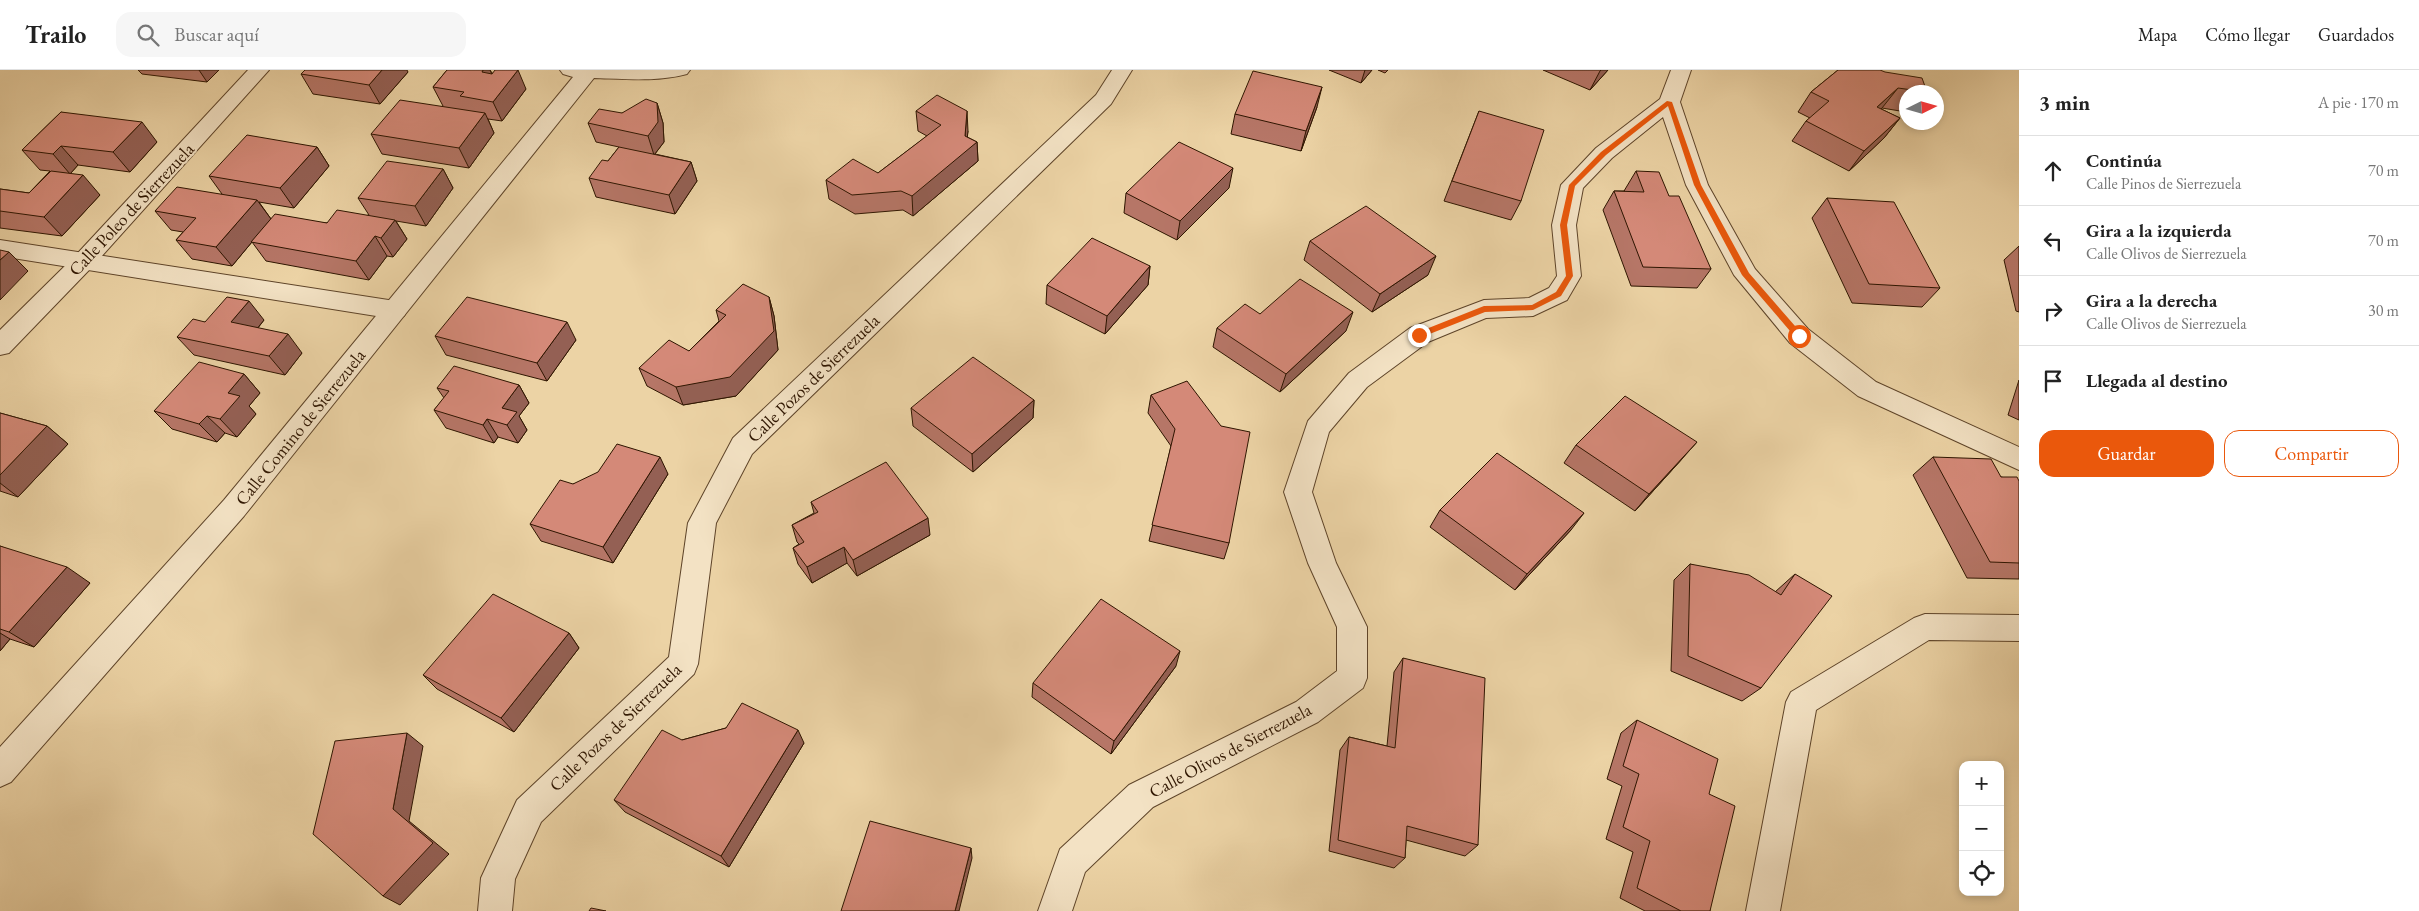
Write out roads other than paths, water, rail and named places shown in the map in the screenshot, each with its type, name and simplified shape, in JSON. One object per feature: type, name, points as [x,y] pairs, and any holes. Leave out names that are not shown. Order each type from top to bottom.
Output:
[{"type":"street","name":"Calle Poleo de Sierrezuela","points":[[0,346],[84,260],[259,70]]},
{"type":"street","points":[[579,71],[649,74],[680,70]]},
{"type":"street","name":"Calle Pozos de Sierrezuela","points":[[495,911],[498,878],[529,811],[683,664],[694,595],[702,523],[742,446],[1104,99],[1122,70]]},
{"type":"street","points":[[1681,70],[1669,102],[1698,185],[1746,275],[1799,336],[1867,389],[2019,459]]},
{"type":"street","name":"Calle Comino de Sierrezuela","points":[[0,771],[234,508],[395,310],[579,71]]},
{"type":"street","name":"Calle Olivos de Sierrezuela","points":[[1055,911],[1072,861],[1141,796],[1307,712],[1352,678],[1352,627],[1322,563],[1298,492],[1317,428],[1358,380],[1419,335],[1484,309],[1533,307],[1558,294],[1569,276],[1564,225],[1572,185],[1604,153],[1669,102]]},
{"type":"street","points":[[0,248],[395,310]]},
{"type":"street","points":[[1763,911],[1802,702],[1925,627],[2019,628]]}]
